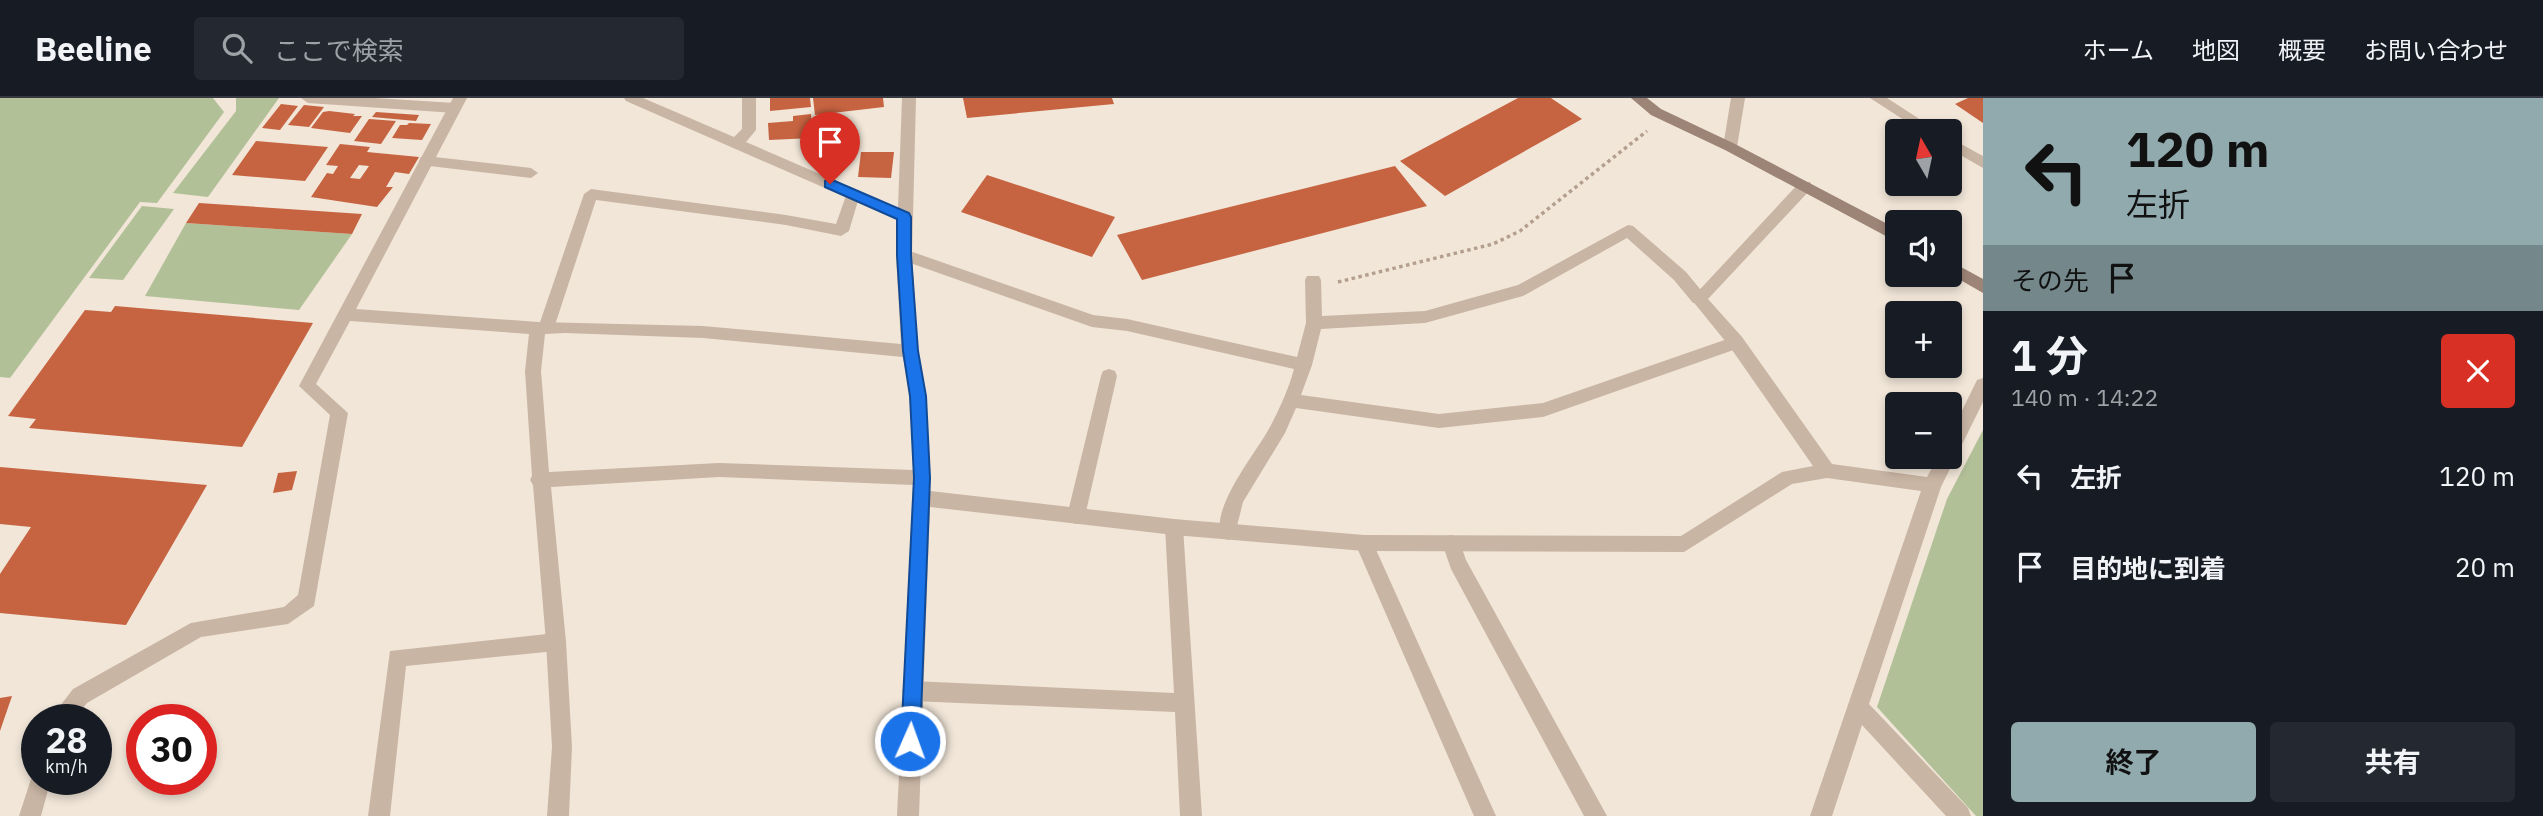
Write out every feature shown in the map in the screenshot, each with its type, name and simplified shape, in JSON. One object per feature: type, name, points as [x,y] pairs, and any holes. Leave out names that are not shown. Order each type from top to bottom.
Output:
[{"type":"street","points":[[73,704],[80,696],[198,629],[288,615],[307,600],[339,413],[307,386],[457,103],[308,98]]},
{"type":"street","points":[[631,98],[904,217]]},
{"type":"street","points":[[737,143],[749,130],[749,98]]},
{"type":"street","points":[[908,816],[922,478],[918,396],[910,351],[904,255],[909,98]]},
{"type":"street","points":[[1638,98],[1668,117],[1885,229]]},
{"type":"street","points":[[1730,147],[1738,98]]},
{"type":"street","points":[[1877,98],[1911,119]]},
{"type":"street","points":[[1962,150],[1983,163]]},
{"type":"street","points":[[426,161],[531,173]]},
{"type":"street","points":[[1699,299],[1805,186]]},
{"type":"street","points":[[558,816],[562,747],[539,480],[533,371],[542,328],[591,194],[786,220],[841,231],[853,194]]},
{"type":"street","points":[[1314,323],[1424,317],[1523,290],[1628,230],[1680,276],[1736,342],[1827,471]]},
{"type":"street","points":[[904,255],[1092,321],[1127,325],[1304,365]]},
{"type":"street","points":[[1962,274],[1983,287]]},
{"type":"street","points":[[1228,532],[1234,500],[1279,428],[1304,365],[1314,323],[1313,284]]},
{"type":"street","points":[[344,314],[542,328],[703,332],[910,351]]},
{"type":"street","points":[[1291,400],[1439,421],[1543,410],[1736,342]]},
{"type":"street","points":[[1076,516],[1109,376]]},
{"type":"street","points":[[1962,427],[1983,385]]},
{"type":"street","points":[[1821,816],[1932,486],[1941,469]]},
{"type":"street","points":[[539,480],[719,470],[922,478]]},
{"type":"street","points":[[921,498],[1174,527],[1364,543],[1684,544],[1788,477],[1827,471],[1906,480],[1932,486]]},
{"type":"street","points":[[1174,527],[1191,816]]},
{"type":"street","points":[[1364,543],[1485,816]]},
{"type":"street","points":[[1451,543],[1458,563],[1596,816]]},
{"type":"street","points":[[379,816],[397,658],[555,642]]},
{"type":"street","points":[[912,691],[1184,703]]},
{"type":"street","points":[[1858,707],[1960,816]]},
{"type":"street","points":[[30,816],[36,795]]},
{"type":"path","points":[[1313,284],[1493,244],[1520,232],[1573,188],[1668,117]]},
{"type":"green space","points":[[0,98],[213,98],[224,112],[157,203],[140,202],[10,378],[0,377]]},
{"type":"green space","points":[[236,98],[279,98],[208,197],[173,193],[236,111]]},
{"type":"green space","points":[[142,206],[174,209],[123,280],[89,278]]},
{"type":"green space","points":[[186,223],[352,234],[299,310],[145,296]]},
{"type":"green space","points":[[1983,430],[1983,816],[1976,816],[1877,707],[1947,499]]},
{"type":"building","points":[[770,98],[810,98],[811,107],[770,111]]},
{"type":"building","points":[[813,98],[883,98],[884,107],[815,115]]},
{"type":"building","points":[[963,98],[1112,98],[1114,104],[967,118]]},
{"type":"building","points":[[1518,98],[1551,98],[1582,119],[1445,196],[1400,161]]},
{"type":"building","points":[[1968,98],[1983,98],[1983,123],[1955,104]]},
{"type":"building","points":[[281,104],[298,106],[280,130],[262,128]]},
{"type":"building","points":[[304,105],[324,107],[309,127],[288,125]]},
{"type":"building","points":[[323,112],[362,116],[350,133],[311,128]]},
{"type":"building","points":[[376,112],[419,115],[416,121],[372,117]]},
{"type":"building","points":[[811,114],[813,138],[769,140],[768,123],[793,121],[793,116]]},
{"type":"building","points":[[369,119],[396,121],[381,144],[354,141]]},
{"type":"building","points":[[431,124],[422,140],[392,138],[400,125]]},
{"type":"building","points":[[256,141],[328,147],[305,181],[232,175]]},
{"type":"building","points":[[340,144],[370,147],[367,152],[419,157],[409,174],[395,172],[386,187],[393,187],[377,207],[311,197],[327,173],[333,174],[338,166],[326,165]],"holes":[[[359,165],[369,166],[360,179],[350,178]]]},
{"type":"building","points":[[861,152],[894,152],[891,178],[858,177]]},
{"type":"building","points":[[1395,166],[1427,206],[1142,280],[1117,235]]},
{"type":"building","points":[[987,175],[1115,217],[1092,257],[961,212]]},
{"type":"building","points":[[199,203],[362,214],[352,234],[186,223]]},
{"type":"building","points":[[115,306],[313,323],[242,447],[29,428],[36,419],[8,416],[85,310],[111,312]]},
{"type":"building","points":[[0,467],[207,485],[126,625],[0,613],[0,574],[31,527],[0,524]]},
{"type":"building","points":[[297,471],[292,490],[273,493],[278,473]]},
{"type":"building","points":[[12,696],[0,731],[0,698]]},
{"type":"route","points":[[830,184],[904,217],[910,351],[918,396],[922,478],[910,741]]}]
